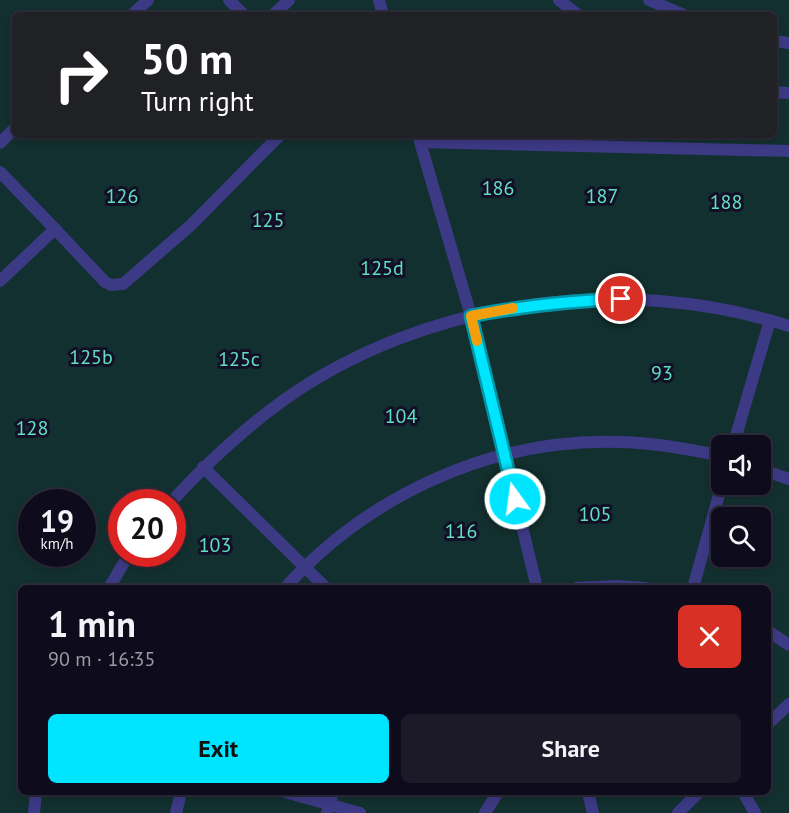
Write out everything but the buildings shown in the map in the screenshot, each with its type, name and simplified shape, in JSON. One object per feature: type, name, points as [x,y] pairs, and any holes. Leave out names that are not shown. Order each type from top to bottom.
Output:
[{"type":"lane","points":[[135,12],[148,0]]},
{"type":"lane","points":[[229,0],[241,12]]},
{"type":"lane","points":[[276,12],[289,0]]},
{"type":"lane","points":[[559,0],[574,12]]},
{"type":"lane","points":[[649,0],[677,12]]},
{"type":"lane","points":[[0,143],[12,131]]},
{"type":"lane","points":[[0,172],[105,282],[111,285],[123,284],[191,225],[277,138]]},
{"type":"lane","points":[[536,585],[471,316],[419,138],[789,151]]},
{"type":"lane","points":[[0,281],[54,229]]},
{"type":"lane","points":[[183,489],[203,467],[242,432],[283,401],[327,374],[373,350],[422,331],[471,316],[520,306],[571,300],[621,299],[671,301],[721,308],[789,326]]},
{"type":"lane","points":[[736,435],[770,320]]},
{"type":"lane","points":[[288,585],[339,536],[377,509],[407,492],[460,468],[504,455],[562,445],[621,442],[679,447],[711,454]]},
{"type":"lane","points":[[203,467],[323,585]]},
{"type":"lane","points":[[771,473],[789,479]]},
{"type":"lane","points":[[694,585],[719,495]]},
{"type":"lane","points":[[111,585],[121,567]]},
{"type":"lane","points":[[771,633],[789,645]]},
{"type":"lane","points":[[771,721],[789,704]]},
{"type":"lane","points":[[34,813],[36,795]]},
{"type":"lane","points":[[176,813],[180,795]]},
{"type":"lane","points":[[293,795],[328,809],[360,813]]},
{"type":"lane","points":[[485,813],[496,795]]},
{"type":"lane","points":[[589,795],[593,813]]},
{"type":"lane","points":[[678,813],[696,795]]},
{"type":"lane","points":[[745,795],[755,813]]},
{"type":"green space","points":[[0,0],[789,0],[789,813],[0,813]]},
{"type":"slow traffic","points":[[477,341],[471,316],[513,308]]},
{"type":"route","points":[[515,499],[471,316],[520,306],[571,300],[621,299]]},
{"type":"park label","name":"186","points":[[498,188]]},
{"type":"park label","name":"126","points":[[122,196]]},
{"type":"park label","name":"187","points":[[602,196]]},
{"type":"park label","name":"188","points":[[726,202]]},
{"type":"park label","name":"125","points":[[268,220]]},
{"type":"park label","name":"125d","points":[[382,268]]},
{"type":"park label","name":"125b","points":[[91,357]]},
{"type":"park label","name":"125c","points":[[239,359]]},
{"type":"park label","name":"93","points":[[662,373]]},
{"type":"park label","name":"104","points":[[401,416]]},
{"type":"park label","name":"128","points":[[32,428]]},
{"type":"park label","name":"105","points":[[595,514]]},
{"type":"park label","name":"116","points":[[461,531]]},
{"type":"park label","name":"103","points":[[215,545]]}]
